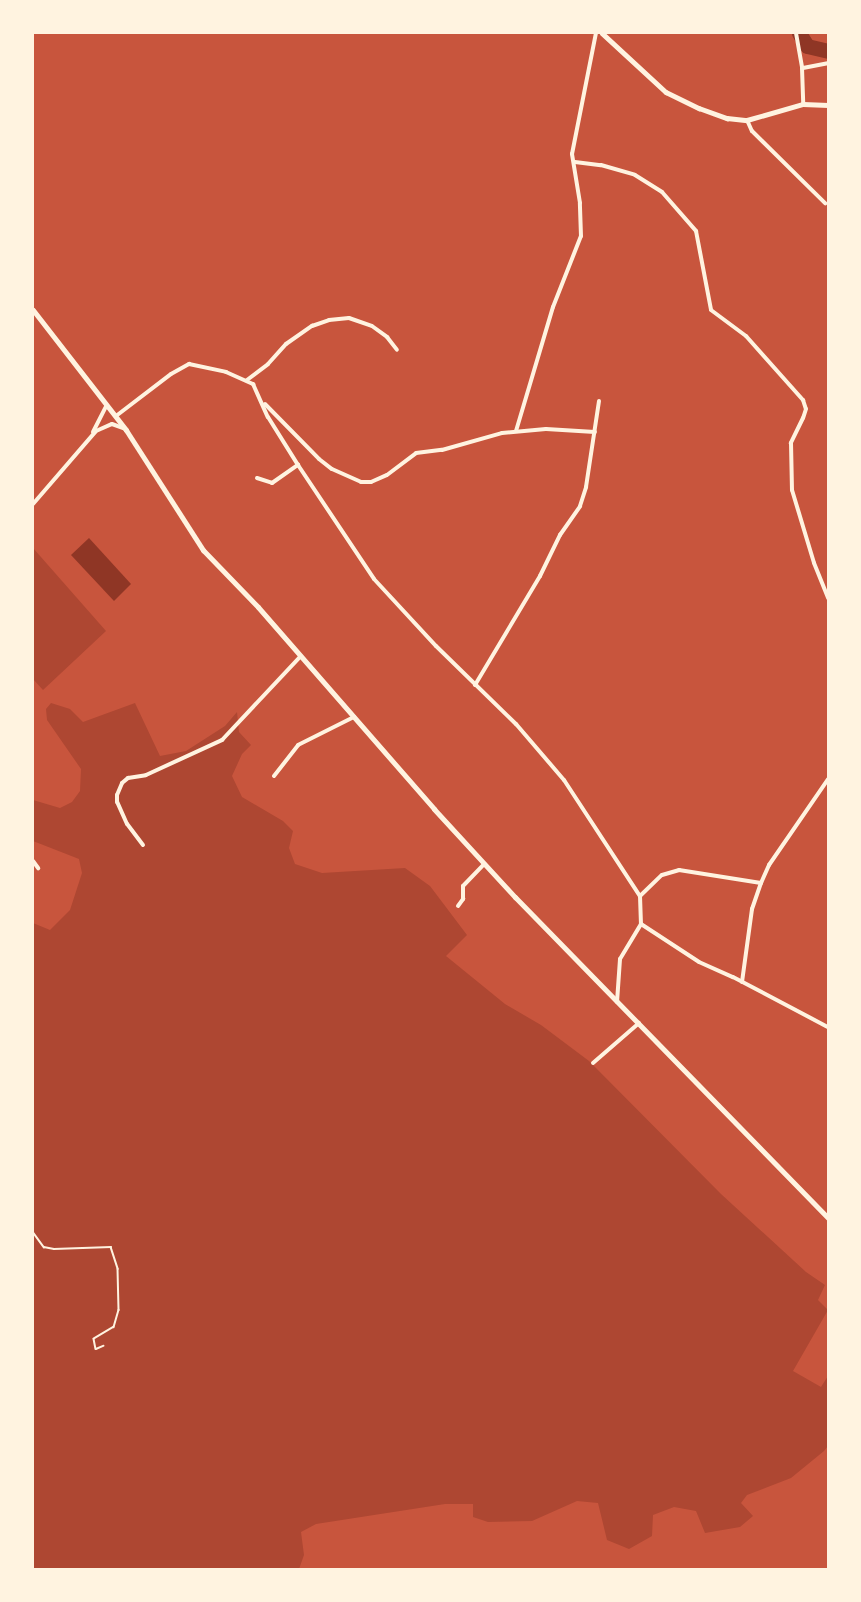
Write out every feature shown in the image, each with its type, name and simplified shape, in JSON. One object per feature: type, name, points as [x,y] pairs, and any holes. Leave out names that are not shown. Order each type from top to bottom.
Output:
[{"type":"main road","points":[[33,310],[126,430],[203,550],[301,656],[484,864],[828,1218]]},
{"type":"street","points":[[516,431],[553,307],[581,236],[575,162],[572,154],[596,33]]},
{"type":"street","points":[[602,33],[666,92],[688,104],[727,118],[747,120],[803,104],[828,105]]},
{"type":"street","points":[[796,33],[802,68],[803,104]]},
{"type":"street","points":[[802,68],[828,63]]},
{"type":"street","points":[[747,120],[752,131],[825,203]]},
{"type":"street","points":[[575,162],[601,165],[635,176],[662,192],[696,231],[711,310],[746,336],[803,400],[806,409],[791,443],[792,490],[814,563],[828,598]]},
{"type":"street","points":[[247,380],[306,329],[329,320],[349,318],[372,326],[387,337],[397,350]]},
{"type":"street","points":[[116,416],[171,374],[189,364],[226,372],[247,380],[256,387],[268,417],[298,465],[384,591],[516,724],[554,767],[640,896],[641,924],[620,959],[617,1002]]},
{"type":"street","points":[[475,685],[540,576],[560,535],[580,506],[586,487],[598,400]]},
{"type":"street","points":[[262,401],[319,459],[332,469],[361,482],[371,482],[387,476],[416,453],[442,450],[516,431],[546,429],[595,432]]},
{"type":"street","points":[[90,437],[106,406]]},
{"type":"street","points":[[33,504],[99,428],[117,425],[126,430]]},
{"type":"street","points":[[257,478],[272,483],[298,465]]},
{"type":"street","points":[[143,845],[127,824],[117,802],[122,783],[128,778],[146,775],[222,740],[301,656]]},
{"type":"street","points":[[274,776],[298,745],[355,717]]},
{"type":"street","points":[[742,982],[752,909],[760,883],[775,856],[828,779]]},
{"type":"street","points":[[33,861],[38,868]]},
{"type":"street","points":[[458,906],[463,899],[463,886],[484,864]]},
{"type":"street","points":[[640,896],[662,875],[679,870],[760,883]]},
{"type":"street","points":[[641,924],[699,962],[828,1027]]},
{"type":"street","points":[[593,1063],[639,1023]]},
{"type":"path","points":[[33,1232],[44,1247],[54,1250],[111,1247],[118,1269],[119,1310],[114,1327],[94,1339],[96,1349],[103,1346]]},
{"type":"shaded area","points":[[89,538],[131,584],[114,601],[71,555]]},
{"type":"shaded area","points":[[33,548],[106,631],[43,690],[33,679]]},
{"type":"shaded area","points":[[51,703],[70,709],[83,722],[135,703],[160,756],[186,751],[225,726],[237,712],[239,732],[251,745],[242,754],[232,776],[242,797],[283,821],[293,831],[289,848],[295,864],[322,873],[405,868],[430,886],[467,935],[446,956],[505,1004],[541,1025],[589,1061],[721,1194],[806,1272],[825,1285],[818,1300],[828,1310],[793,1371],[821,1387],[828,1376],[828,1446],[824,1451],[791,1478],[747,1495],[741,1503],[753,1516],[740,1527],[705,1533],[696,1511],[674,1507],[653,1515],[652,1536],[629,1549],[607,1540],[598,1503],[577,1501],[532,1521],[488,1522],[473,1517],[473,1504],[445,1504],[316,1524],[301,1532],[304,1555],[299,1569],[33,1569],[33,923],[50,930],[70,910],[82,873],[79,859],[33,841],[33,800],[60,808],[72,802],[80,791],[81,769],[47,720],[46,709]]},
{"type":"waterway","points":[[799,33],[807,46],[828,51]]}]
